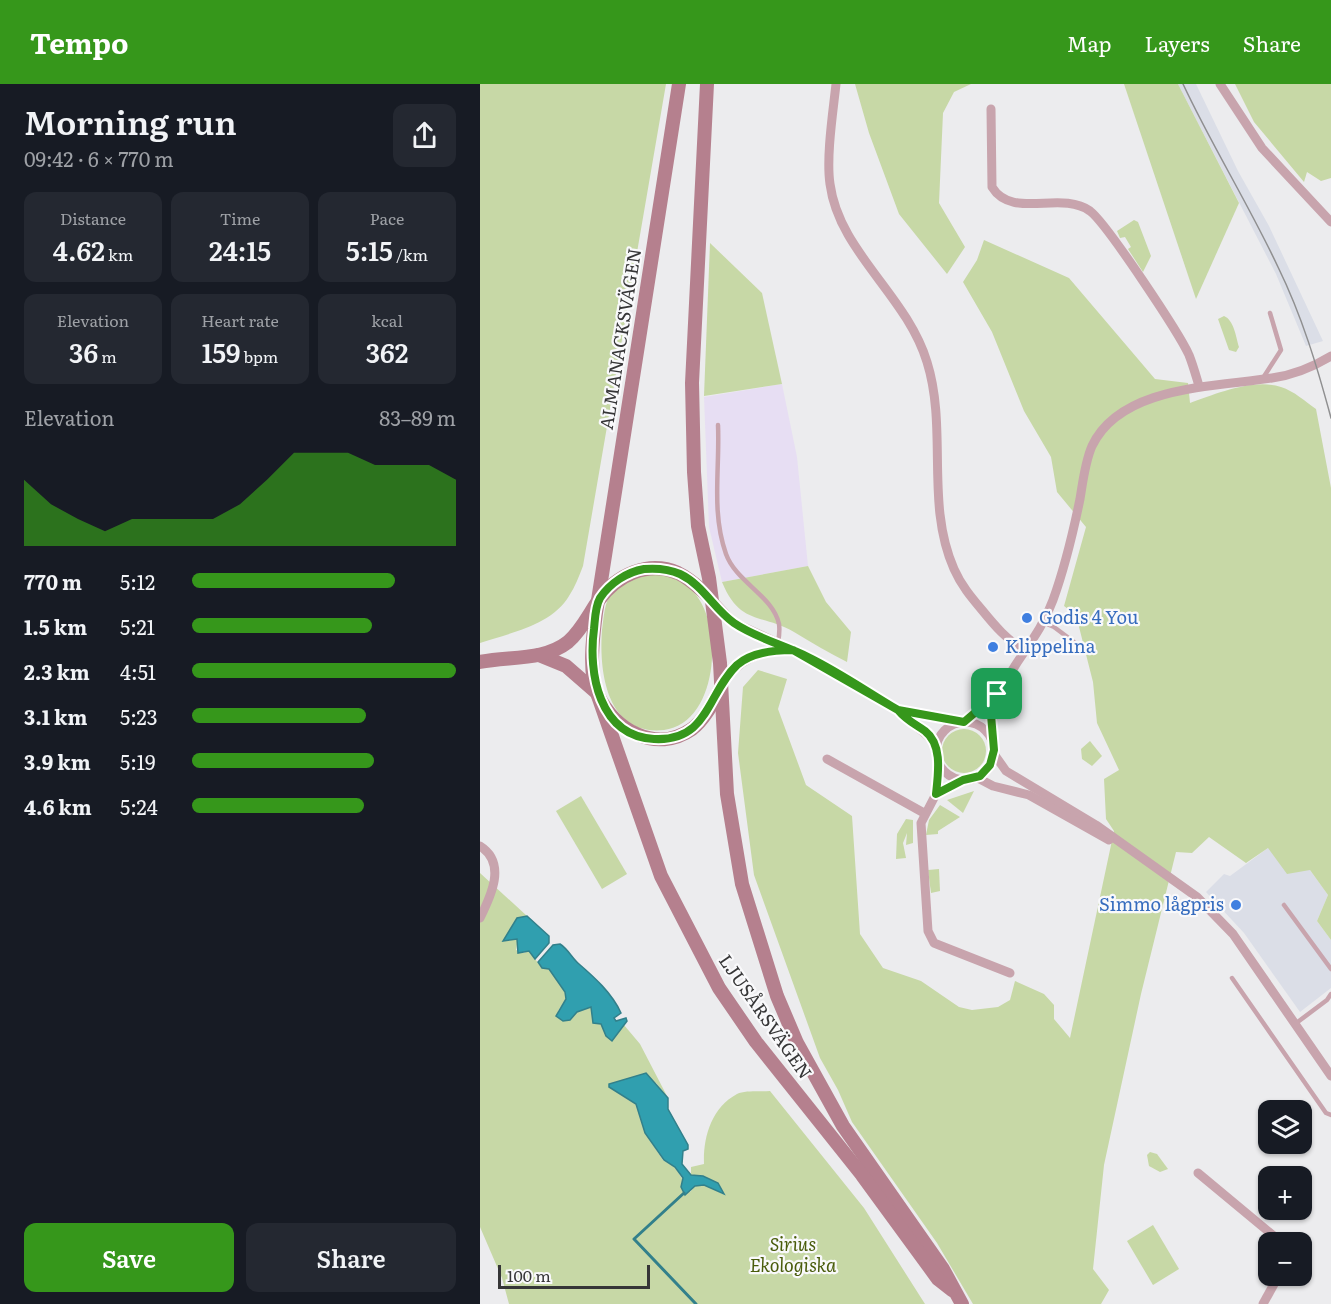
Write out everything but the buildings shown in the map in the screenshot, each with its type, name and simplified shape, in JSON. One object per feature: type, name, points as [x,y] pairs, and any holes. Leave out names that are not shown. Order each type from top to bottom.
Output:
[{"type":"main road","name":"ALMANACKSVÄGEN","points":[[598,600],[679,84]]},
{"type":"main road","points":[[539,655],[566,666],[597,693],[612,718],[628,731],[660,739],[692,728],[705,715],[721,688],[711,598],[698,526],[692,383],[707,84]]},
{"type":"main road","points":[[480,662],[539,655],[568,642],[598,600],[620,578],[642,570],[655,568],[680,574],[711,598]]},
{"type":"main road","points":[[597,693],[592,654],[598,600]]},
{"type":"main road","name":"LJUSÅRSVÄGEN","points":[[721,688],[724,756],[732,831],[745,895],[777,996],[797,1043],[831,1105],[871,1167],[943,1269],[962,1304]]},
{"type":"main road","name":"LJUSÅRSVÄGEN","points":[[597,693],[661,876],[719,988],[756,1042],[862,1176],[938,1279],[954,1291]]},
{"type":"street","points":[[836,84],[829,183],[850,239],[913,326],[928,364],[937,414],[941,520],[953,567],[962,584],[1002,634],[1024,651]]},
{"type":"street","points":[[1220,84],[1262,148],[1331,222]]},
{"type":"street","points":[[991,109],[992,187],[998,198],[1009,202],[1073,204],[1090,211],[1118,247],[1180,339],[1189,355],[1198,386]]},
{"type":"street","points":[[1331,356],[1296,373],[1181,389],[1132,408],[1110,423],[1093,444],[1088,457],[1064,568],[1052,604],[997,694],[991,715],[994,754],[1006,771],[1096,825],[1168,874],[1219,919],[1233,934],[1331,1076]]},
{"type":"street","points":[[711,598],[733,622],[793,650],[898,710],[980,726],[991,738]]},
{"type":"street","points":[[721,688],[729,674],[744,660],[768,651],[793,650]]},
{"type":"street","points":[[936,745],[944,730],[961,722],[997,694]]},
{"type":"street","points":[[898,710],[905,719],[930,735],[936,745],[938,763],[936,794],[924,813],[920,836],[930,936],[939,945],[1010,973]]},
{"type":"street","points":[[936,794],[963,780],[976,777],[988,768],[994,754]]},
{"type":"street","points":[[827,759],[924,813]]},
{"type":"street","points":[[938,763],[948,775],[963,780]]},
{"type":"street","points":[[976,777],[993,786],[1029,795],[1092,832],[1130,850]]},
{"type":"street","points":[[480,846],[492,857],[496,873],[480,918]]},
{"type":"street","points":[[1198,1173],[1269,1232]]},
{"type":"street","points":[[1263,1304],[1273,1286]]},
{"type":"lane","points":[[1263,379],[1281,350],[1270,313]]},
{"type":"lane","points":[[718,424],[719,453],[715,486],[726,552],[739,574],[770,608],[779,624],[778,643]]},
{"type":"lane","points":[[1042,622],[1074,642]]},
{"type":"lane","points":[[1284,905],[1331,969]]},
{"type":"lane","points":[[1232,978],[1326,1113],[1331,1115]]},
{"type":"lane","points":[[1295,1024],[1327,1000],[1331,994]]},
{"type":"shaded area","points":[[1178,84],[1196,84],[1238,171],[1269,226],[1323,341],[1306,346],[1276,274]]},
{"type":"shaded area","points":[[782,384],[797,457],[808,566],[722,582],[709,527],[704,397]]},
{"type":"shaded area","points":[[1268,848],[1310,870],[1328,895],[1317,921],[1331,940],[1331,988],[1300,1012],[1244,933],[1206,892],[1224,874],[1230,876]]},
{"type":"green space","points":[[480,84],[666,84],[583,566],[569,596],[552,614],[529,627],[480,643]]},
{"type":"green space","points":[[855,84],[971,84],[954,92],[943,113],[939,203],[965,247],[947,274],[899,214],[869,133]]},
{"type":"green space","points":[[1124,84],[1178,84],[1239,203],[1196,299]]},
{"type":"green space","points":[[1235,84],[1331,84],[1331,178],[1321,181],[1307,172],[1304,182],[1254,122]]},
{"type":"green space","points":[[1134,220],[1138,222],[1151,256],[1143,272],[1128,249],[1131,247],[1125,237],[1120,238],[1117,231]]},
{"type":"green space","points":[[984,240],[1069,278],[1155,379],[1188,383],[1190,403],[1235,388],[1259,384],[1281,387],[1300,397],[1316,409],[1331,488],[1331,940],[1317,921],[1328,895],[1310,870],[1287,874],[1268,848],[1246,863],[1209,837],[1192,853],[1176,852],[1141,994],[1104,1165],[1093,1269],[1109,1290],[1101,1304],[973,1304],[937,1243],[852,1122],[820,1058],[754,875],[738,753],[743,687],[758,670],[787,679],[778,709],[806,785],[852,816],[860,934],[883,968],[921,981],[959,1007],[972,1010],[998,1007],[1010,1000],[1015,981],[1044,994],[1054,1005],[1054,1019],[1070,1038],[1114,831],[1106,819],[1104,779],[1119,770],[1097,723],[1093,682],[1076,615],[1064,606],[1086,527],[1057,492],[1051,457],[1024,411],[992,332],[963,282],[977,260]]},
{"type":"green space","points":[[710,243],[762,293],[782,384],[704,396]]},
{"type":"green space","points":[[1224,316],[1234,329],[1239,347],[1236,352],[1229,350],[1218,319]]},
{"type":"green space","points":[[808,566],[826,602],[851,632],[847,662],[782,626],[744,612],[736,606],[722,582]]},
{"type":"green space","points":[[649,572],[678,580],[700,600],[708,619],[712,642],[712,666],[707,689],[697,708],[683,723],[664,730],[645,729],[629,723],[618,712],[610,698],[602,664],[602,630],[610,595],[620,585]]},
{"type":"green space","points":[[964,729],[980,735],[986,751],[980,767],[964,773],[948,767],[942,751],[948,735]]},
{"type":"green space","points":[[1090,741],[1102,756],[1092,766],[1082,759],[1081,749]]},
{"type":"green space","points":[[974,791],[963,813],[947,800]]},
{"type":"green space","points":[[581,796],[627,874],[602,889],[556,811]]},
{"type":"green space","points":[[940,805],[960,817],[938,831],[938,834],[926,835],[929,820]]},
{"type":"green space","points":[[906,819],[913,820],[913,843],[906,845],[907,833],[903,843],[906,858],[896,859],[897,834]]},
{"type":"green space","points":[[939,869],[940,891],[931,893],[928,870]]},
{"type":"green space","name":"Sirius Ekologiska","points":[[480,873],[527,916],[517,918],[504,941],[518,939],[516,950],[523,953],[529,951],[542,968],[549,969],[565,992],[566,999],[558,1011],[570,1020],[577,1012],[591,1006],[612,1041],[624,1025],[640,1044],[668,1098],[656,1083],[609,1087],[636,1104],[645,1133],[663,1160],[675,1167],[690,1192],[695,1186],[704,1185],[723,1194],[703,1176],[691,1175],[691,1167],[704,1164],[707,1134],[710,1124],[721,1107],[740,1093],[770,1091],[864,1208],[925,1304],[509,1304],[502,1278],[480,1227]]},
{"type":"green space","points":[[1150,1152],[1157,1154],[1168,1169],[1160,1172],[1149,1166],[1147,1155]]},
{"type":"green space","points":[[1153,1225],[1179,1269],[1153,1285],[1127,1241]]},
{"type":"water","points":[[527,916],[549,936],[549,943],[535,959],[529,951],[518,953],[517,939],[503,941],[517,918]]},
{"type":"water","points":[[560,944],[613,999],[621,1013],[614,1018],[616,1021],[626,1018],[627,1021],[612,1041],[606,1036],[601,1024],[593,1023],[591,1007],[577,1012],[570,1020],[563,1021],[556,1016],[566,999],[565,992],[549,969],[542,968],[538,962],[553,945]]},
{"type":"water","points":[[646,1073],[668,1098],[668,1109],[688,1145],[688,1149],[683,1151],[682,1164],[691,1175],[703,1176],[718,1183],[724,1194],[704,1185],[695,1186],[685,1195],[681,1187],[683,1178],[675,1167],[664,1160],[645,1133],[636,1104],[609,1087],[609,1084]]},
{"type":"waterway","points":[[684,1193],[634,1239],[696,1304]]},
{"type":"tram line","points":[[1183,84],[1287,285],[1308,341],[1331,418]]},
{"type":"place","name":"Godis 4 You","points":[[1027,618]]},
{"type":"place","name":"Klippelina","points":[[993,647]]},
{"type":"place","name":"Simmo lågpris","points":[[1236,905]]},
{"type":"route","points":[[997,694],[964,722],[958,722],[908,710],[898,710],[793,650],[768,651],[744,660],[736,666],[705,715],[692,728],[670,737],[647,738],[619,725],[612,718],[597,693],[592,654],[598,600],[612,584],[630,573],[655,568],[680,574],[711,598],[733,622],[744,628],[793,650],[812,659],[898,710],[905,719],[930,735],[936,745],[938,763],[936,794],[963,780],[980,776],[990,765],[994,750],[991,738],[991,715],[997,694]]}]
